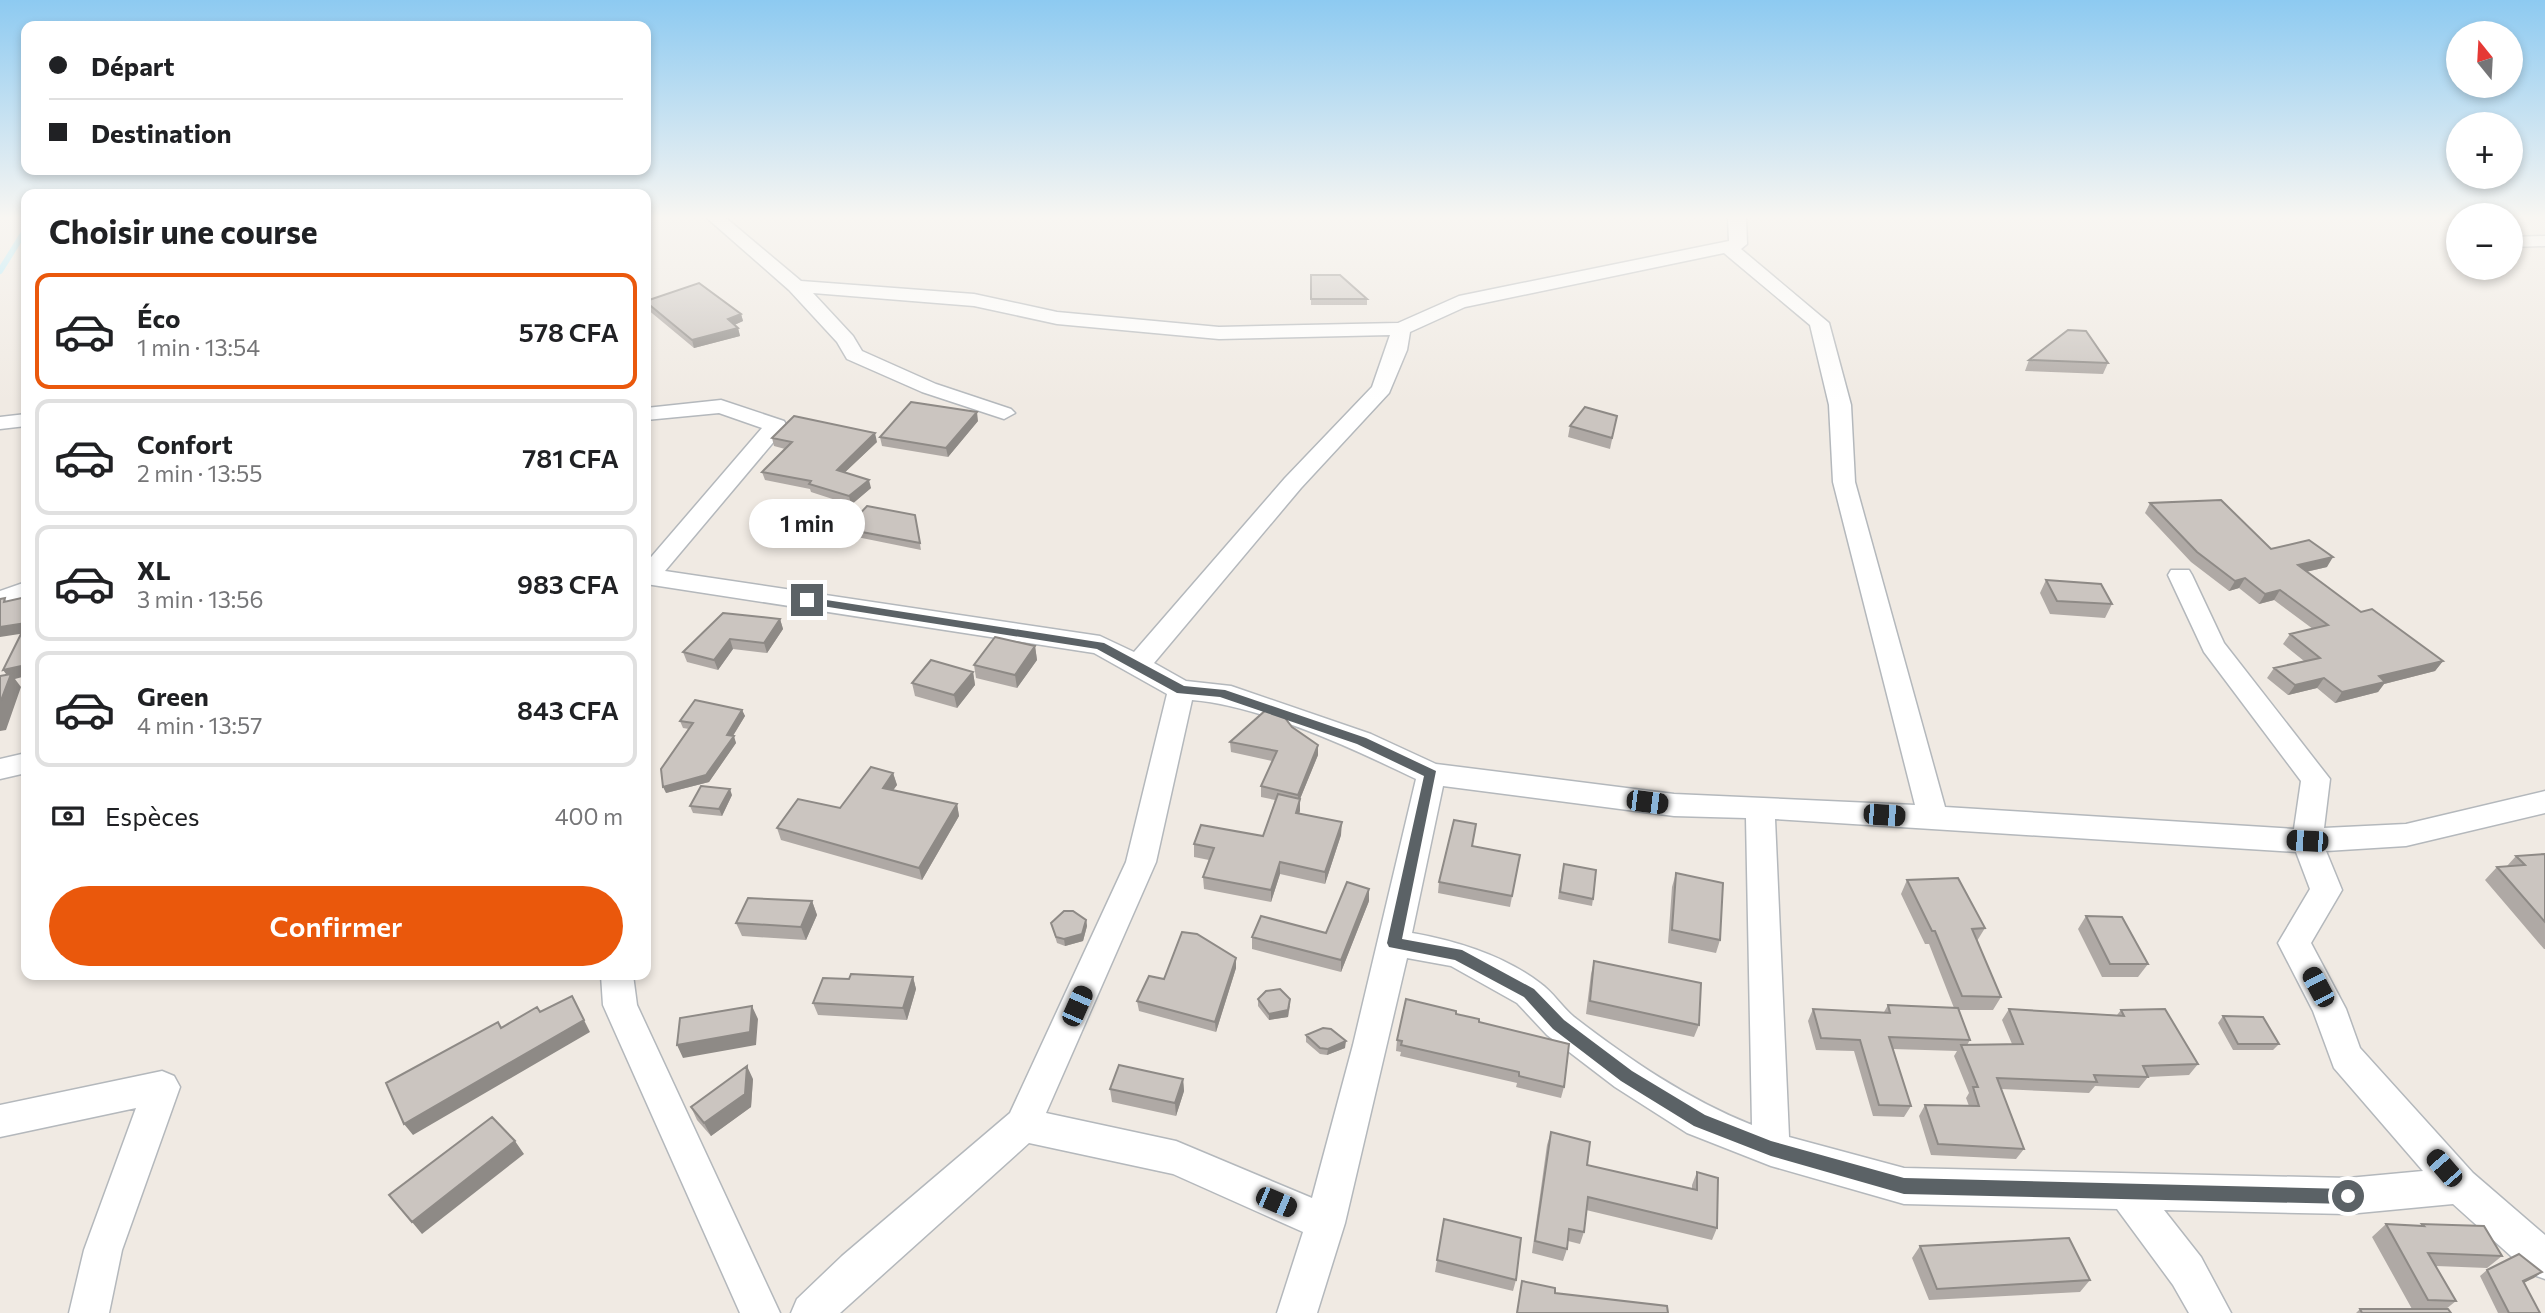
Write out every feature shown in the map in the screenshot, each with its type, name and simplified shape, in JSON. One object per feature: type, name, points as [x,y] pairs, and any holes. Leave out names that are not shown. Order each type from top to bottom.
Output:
[{"type":"street","points":[[788,279],[846,340],[854,355],[929,388],[1004,413]]},
{"type":"street","points":[[796,286],[974,299],[1057,317],[1219,333],[1401,329],[1459,302],[1570,279]]},
{"type":"street","points":[[1767,279],[1819,323],[1840,405],[1844,482],[1933,818]]},
{"type":"street","points":[[1138,666],[1293,484],[1382,389],[1397,350],[1401,329]]},
{"type":"street","points":[[651,410],[721,406],[776,426],[651,571]]},
{"type":"street","points":[[0,423],[21,421]]},
{"type":"street","points":[[2179,575],[2213,646],[2316,779],[2307,841],[2326,890],[2294,943],[2329,1009],[2346,1057],[2460,1186],[2545,1260]]},
{"type":"street","points":[[651,577],[1100,645],[1181,690],[1221,693],[1362,741],[1431,774],[1674,805],[1760,807],[2307,841],[2406,835],[2545,802]]},
{"type":"street","points":[[0,600],[21,592]]},
{"type":"street","points":[[811,1313],[856,1270],[1023,1125],[1141,862],[1181,690]]},
{"type":"street","points":[[0,769],[21,764]]},
{"type":"street","points":[[1297,1313],[1326,1223],[1394,943],[1431,774]]},
{"type":"street","points":[[1760,807],[1771,1149]]},
{"type":"street","points":[[1394,943],[1457,954],[1529,993],[1559,1025],[1627,1076],[1700,1121],[1771,1149],[1904,1186],[2348,1196],[2460,1186]]},
{"type":"street","points":[[618,980],[620,1005],[760,1313]]},
{"type":"street","points":[[0,1121],[162,1087],[103,1250],[89,1313]]},
{"type":"street","points":[[1023,1125],[1176,1158],[1326,1223]]},
{"type":"street","points":[[2127,1192],[2187,1271],[2211,1313]]},
{"type":"building","points":[[1311,279],[1345,279],[1367,299],[1311,299]]},
{"type":"building","points":[[699,283],[741,314],[728,319],[738,328],[692,340],[651,306],[651,299]]},
{"type":"building","points":[[2068,330],[2086,331],[2108,363],[2029,360]]},
{"type":"building","points":[[911,402],[977,412],[946,448],[880,437]]},
{"type":"building","points":[[1585,407],[1617,416],[1612,438],[1570,426]]},
{"type":"building","points":[[794,416],[875,433],[837,470],[869,480],[849,496],[809,484],[811,481],[762,472],[792,442],[772,438]]},
{"type":"building","points":[[2221,500],[2271,549],[2309,540],[2333,557],[2298,565],[2361,612],[2372,609],[2443,661],[2379,676],[2385,682],[2342,692],[2324,678],[2295,685],[2274,668],[2320,658],[2290,634],[2328,625],[2280,590],[2265,594],[2245,578],[2235,581],[2197,552],[2150,503]]},
{"type":"building","points":[[867,506],[915,515],[920,543],[846,529]]},
{"type":"building","points":[[2046,580],[2101,584],[2112,604],[2057,601]]},
{"type":"building","points":[[5,598],[4,602],[21,598],[21,624],[0,627],[0,599]]},
{"type":"building","points":[[723,613],[780,619],[764,643],[730,639],[714,660],[683,652]]},
{"type":"building","points":[[21,634],[21,666],[3,670]]},
{"type":"building","points":[[995,637],[1035,646],[1015,675],[974,665]]},
{"type":"building","points":[[931,660],[973,672],[954,695],[912,683]]},
{"type":"building","points":[[11,674],[0,703],[0,676]]},
{"type":"building","points":[[695,700],[742,710],[727,735],[734,736],[706,775],[663,787],[661,769],[693,723],[680,721]]},
{"type":"building","points":[[1267,709],[1282,714],[1292,727],[1318,745],[1298,795],[1261,786],[1277,751],[1230,742]]},
{"type":"building","points":[[871,767],[893,773],[883,788],[957,804],[919,868],[777,828],[798,799],[840,808]]},
{"type":"building","points":[[701,786],[730,789],[719,809],[690,806]]},
{"type":"building","points":[[1278,794],[1300,799],[1296,813],[1342,822],[1325,872],[1280,862],[1271,890],[1203,877],[1214,848],[1194,844],[1201,825],[1263,836]]},
{"type":"building","points":[[1454,820],[1476,824],[1472,846],[1520,855],[1512,896],[1439,882]]},
{"type":"building","points":[[2545,854],[2545,922],[2497,867],[2525,865],[2516,856]]},
{"type":"building","points":[[1564,864],[1596,870],[1593,899],[1560,892]]},
{"type":"building","points":[[1676,873],[1723,883],[1720,940],[1672,930]]},
{"type":"building","points":[[1958,878],[1985,928],[1972,929],[2001,997],[1962,996],[1935,931],[1932,931],[1907,880]]},
{"type":"building","points":[[1347,882],[1369,889],[1341,960],[1252,937],[1261,916],[1326,933]]},
{"type":"building","points":[[748,898],[812,901],[801,927],[736,923]]},
{"type":"building","points":[[1064,911],[1073,911],[1086,920],[1082,934],[1064,939],[1056,937],[1051,923]]},
{"type":"building","points":[[2086,916],[2122,917],[2148,964],[2110,964]]},
{"type":"building","points":[[1182,932],[1197,934],[1236,958],[1215,1022],[1137,1001],[1149,976],[1164,979]]},
{"type":"building","points":[[1594,961],[1701,983],[1699,1025],[1590,1001]]},
{"type":"building","points":[[851,974],[913,977],[903,1008],[813,1003],[823,978],[849,979]]},
{"type":"building","points":[[1280,989],[1290,999],[1288,1010],[1269,1014],[1258,999],[1266,991]]},
{"type":"building","points":[[572,996],[584,1020],[404,1124],[386,1083],[498,1022],[501,1028],[537,1007],[540,1012]]},
{"type":"building","points":[[1406,999],[1456,1011],[1456,1014],[1479,1019],[1479,1022],[1569,1044],[1564,1087],[1519,1076],[1519,1072],[1401,1045],[1402,1041],[1397,1040]]},
{"type":"building","points":[[1888,1005],[1958,1008],[1970,1040],[1889,1037],[1911,1106],[1879,1105],[1860,1040],[1821,1038],[1813,1009],[1890,1013]]},
{"type":"building","points":[[752,1006],[750,1032],[677,1045],[680,1018]]},
{"type":"building","points":[[2009,1009],[2124,1016],[2121,1010],[2165,1009],[2198,1064],[2143,1066],[2148,1077],[2094,1075],[2097,1082],[1997,1078],[2024,1149],[1938,1144],[1925,1105],[1979,1106],[1973,1087],[1978,1087],[1961,1045],[2023,1044]]},
{"type":"building","points":[[2223,1016],[2263,1017],[2279,1044],[2238,1044]]},
{"type":"building","points":[[1323,1028],[1331,1029],[1346,1041],[1328,1049],[1320,1048],[1306,1035]]},
{"type":"building","points":[[1119,1065],[1183,1079],[1175,1103],[1110,1089]]},
{"type":"building","points":[[747,1066],[745,1094],[704,1123],[691,1107]]},
{"type":"building","points":[[492,1117],[515,1141],[412,1222],[389,1195]]},
{"type":"building","points":[[1551,1132],[1590,1142],[1587,1165],[1697,1190],[1697,1172],[1718,1178],[1717,1228],[1588,1197],[1584,1232],[1569,1229],[1567,1249],[1535,1241]]},
{"type":"building","points":[[1444,1219],[1521,1238],[1516,1280],[1437,1260]]},
{"type":"building","points":[[2386,1224],[2484,1226],[2502,1256],[2428,1253],[2456,1301],[2428,1300]]},
{"type":"building","points":[[2069,1238],[2090,1280],[1937,1289],[1920,1246]]},
{"type":"building","points":[[2519,1254],[2542,1272],[2523,1281],[2540,1313],[2509,1313],[2487,1270]]},
{"type":"building","points":[[1522,1281],[1555,1288],[1555,1293],[1667,1306],[1668,1313],[1517,1313]]},
{"type":"building","points":[[2360,1309],[2448,1309],[2451,1313],[2362,1313]]},
{"type":"route","points":[[807,600],[1100,645],[1181,690],[1221,693],[1362,741],[1431,774],[1394,943],[1457,954],[1490,971],[1529,993],[1559,1025],[1627,1076],[1700,1121],[1771,1149],[1904,1186],[2348,1196]]}]
